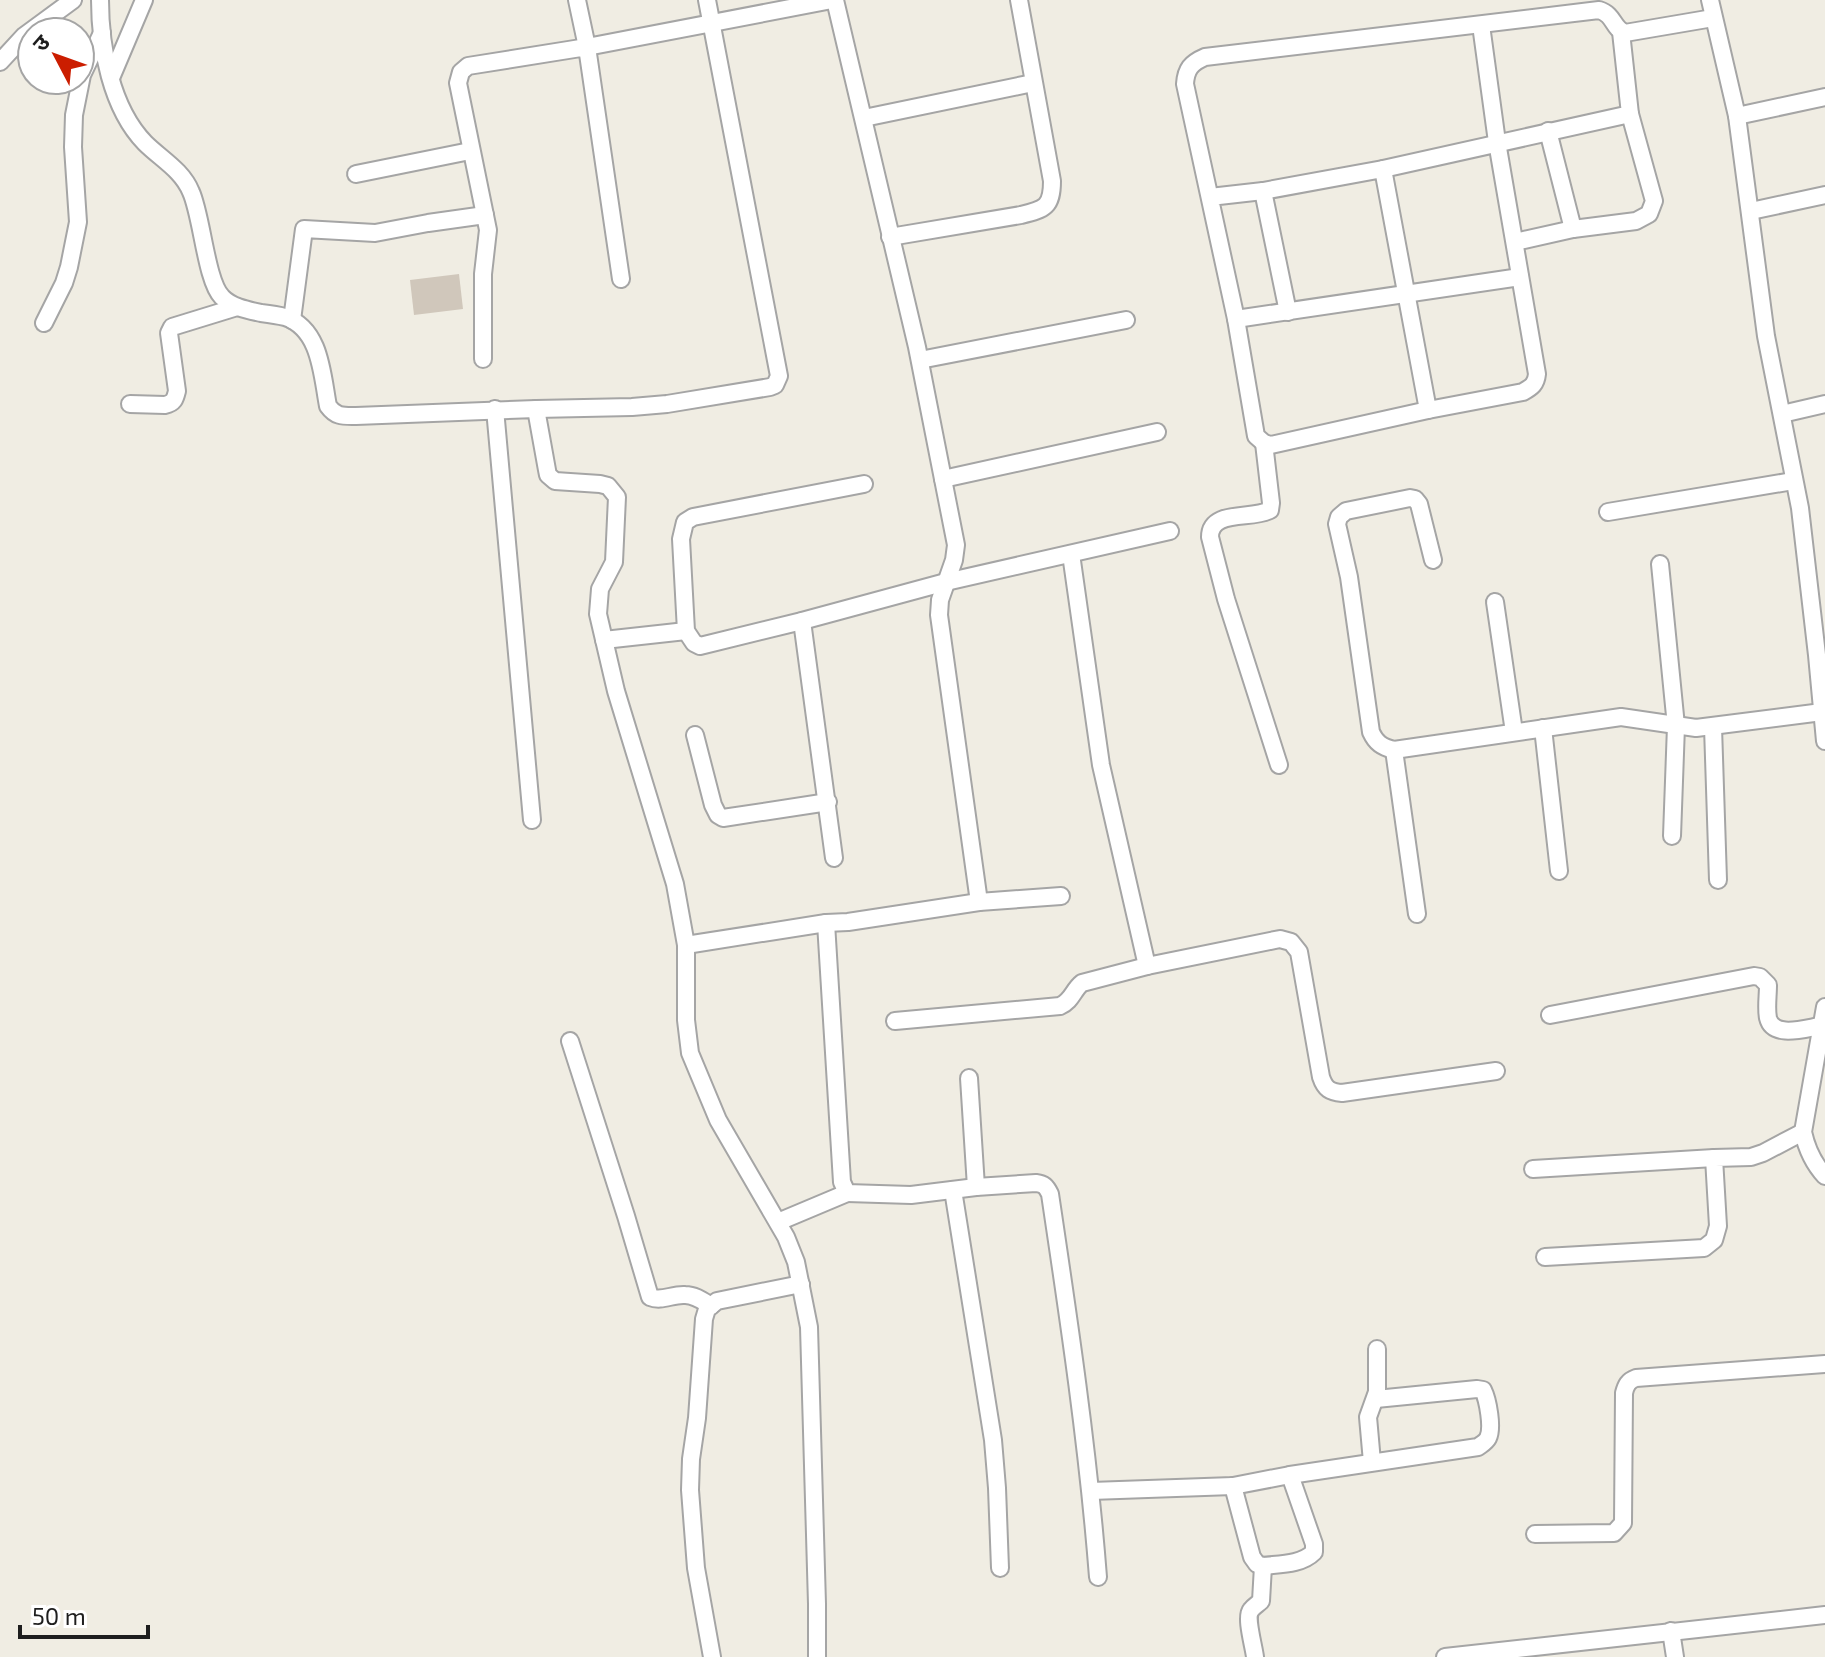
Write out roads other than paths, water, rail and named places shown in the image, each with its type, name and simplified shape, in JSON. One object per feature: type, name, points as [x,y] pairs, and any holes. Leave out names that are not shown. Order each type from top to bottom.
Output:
[{"type":"street","points":[[0,62],[24,36],[73,0]]},
{"type":"street","points":[[100,0],[110,79],[131,124],[143,141],[176,170],[189,187],[196,203],[214,285],[223,299],[237,307],[292,320],[311,338],[328,406],[339,416],[632,407],[770,387],[777,381],[779,376],[707,0]]},
{"type":"street","points":[[110,79],[144,0]]},
{"type":"street","points":[[577,0],[587,47],[621,279]]},
{"type":"street","points":[[483,359],[483,274],[487,244],[485,215],[458,83],[464,68],[834,0],[920,360],[956,545],[940,600],[939,615],[979,902]]},
{"type":"street","points":[[890,237],[1021,215],[1047,206],[1052,196],[1052,181],[1019,0]]},
{"type":"street","points":[[1710,0],[1737,116],[1766,336],[1800,508],[1821,656],[1825,741]]},
{"type":"street","points":[[1481,25],[1536,382],[1523,392],[1271,445],[1256,436],[1236,319],[1185,84],[1185,73],[1195,61],[1205,57],[1599,10],[1611,16],[1621,32],[1630,114],[1654,201],[1649,214],[1636,221],[1573,229],[1515,242]]},
{"type":"street","points":[[1621,32],[1713,18]]},
{"type":"street","points":[[44,323],[64,283],[78,222],[73,147],[76,101],[82,75],[102,33]]},
{"type":"street","points":[[864,118],[1033,83]]},
{"type":"street","points":[[1737,116],[1825,97]]},
{"type":"street","points":[[1210,197],[1263,191],[1383,169],[1630,114]]},
{"type":"street","points":[[1548,131],[1573,229]]},
{"type":"street","points":[[356,174],[470,151]]},
{"type":"street","points":[[1383,169],[1428,410]]},
{"type":"street","points":[[1263,191],[1288,312]]},
{"type":"street","points":[[1751,211],[1825,195]]},
{"type":"street","points":[[292,320],[304,229],[375,233],[485,215]]},
{"type":"street","points":[[1236,319],[1520,277]]},
{"type":"street","points":[[130,404],[165,405],[175,399],[177,391],[169,333],[172,327],[237,307]]},
{"type":"street","points":[[920,360],[1126,320]]},
{"type":"street","points":[[1782,414],[1825,404]]},
{"type":"street","points":[[495,409],[532,820]]},
{"type":"street","points":[[536,409],[551,479],[608,486],[617,497],[614,562],[598,594],[598,614],[616,691],[675,884],[686,945],[686,1020],[690,1053],[718,1120],[778,1222],[796,1262],[801,1284],[809,1327],[817,1657]]},
{"type":"street","points":[[943,479],[1157,432]]},
{"type":"street","points":[[1264,443],[1270,510],[1216,521],[1210,528],[1210,537],[1226,599],[1279,765]]},
{"type":"street","points":[[1608,512],[1793,481]]},
{"type":"street","points":[[864,484],[693,517],[685,522],[681,539],[686,631],[694,643],[700,646],[946,582],[1170,531]]},
{"type":"street","points":[[1433,560],[1419,504],[1415,499],[1346,511],[1339,517],[1337,532],[1349,577],[1371,732],[1383,747],[1394,750],[1621,717],[1696,728],[1822,712]]},
{"type":"street","points":[[1071,554],[1101,765],[1147,966]]},
{"type":"street","points":[[1660,564],[1676,726],[1672,836]]},
{"type":"street","points":[[1495,602],[1514,732]]},
{"type":"street","points":[[802,621],[834,858]]},
{"type":"street","points":[[604,640],[686,631]]},
{"type":"street","points":[[1713,727],[1718,880]]},
{"type":"street","points":[[1543,728],[1559,871]]},
{"type":"street","points":[[695,735],[713,805],[723,818],[828,802]]},
{"type":"street","points":[[1394,750],[1417,914]]},
{"type":"street","points":[[686,945],[979,902],[1061,896]]},
{"type":"street","points":[[826,923],[842,1182],[847,1193]]},
{"type":"street","points":[[895,1021],[1060,1006],[1069,1002],[1082,983],[1147,966],[1280,939],[1291,942],[1299,952],[1321,1077],[1325,1087],[1332,1092],[1496,1071]]},
{"type":"street","points":[[1550,1015],[1754,976],[1760,977],[1768,985],[1768,1018],[1777,1030],[1821,1026]]},
{"type":"street","points":[[1825,1007],[1803,1132],[1813,1162],[1825,1176]]},
{"type":"street","points":[[570,1041],[650,1297],[655,1300],[687,1295],[711,1306]]},
{"type":"street","points":[[969,1078],[976,1187]]},
{"type":"street","points":[[1533,1169],[1751,1157],[1803,1132]]},
{"type":"street","points":[[1545,1257],[1704,1248],[1714,1240],[1718,1226],[1714,1158]]},
{"type":"street","points":[[778,1222],[847,1193],[911,1195],[1036,1183],[1047,1187],[1072,1341],[1091,1491],[1098,1577]]},
{"type":"street","points":[[953,1190],[993,1440],[1000,1568]]},
{"type":"street","points":[[712,1657],[696,1568],[690,1490],[704,1319],[707,1309],[717,1301],[801,1284]]},
{"type":"street","points":[[1372,1462],[1368,1417],[1376,1399],[1377,1349]]},
{"type":"street","points":[[1535,1534],[1614,1533],[1623,1523],[1624,1393],[1629,1381],[1825,1364]]},
{"type":"street","points":[[1091,1491],[1233,1486],[1478,1447],[1487,1440],[1488,1404],[1483,1390],[1376,1399]]},
{"type":"street","points":[[1233,1486],[1252,1557],[1257,1564],[1300,1562],[1314,1552],[1314,1544],[1290,1475]]},
{"type":"street","points":[[1255,1657],[1249,1612],[1261,1601],[1263,1566]]},
{"type":"street","points":[[1445,1657],[1825,1615]]},
{"type":"street","points":[[1671,1631],[1675,1657]]}]
